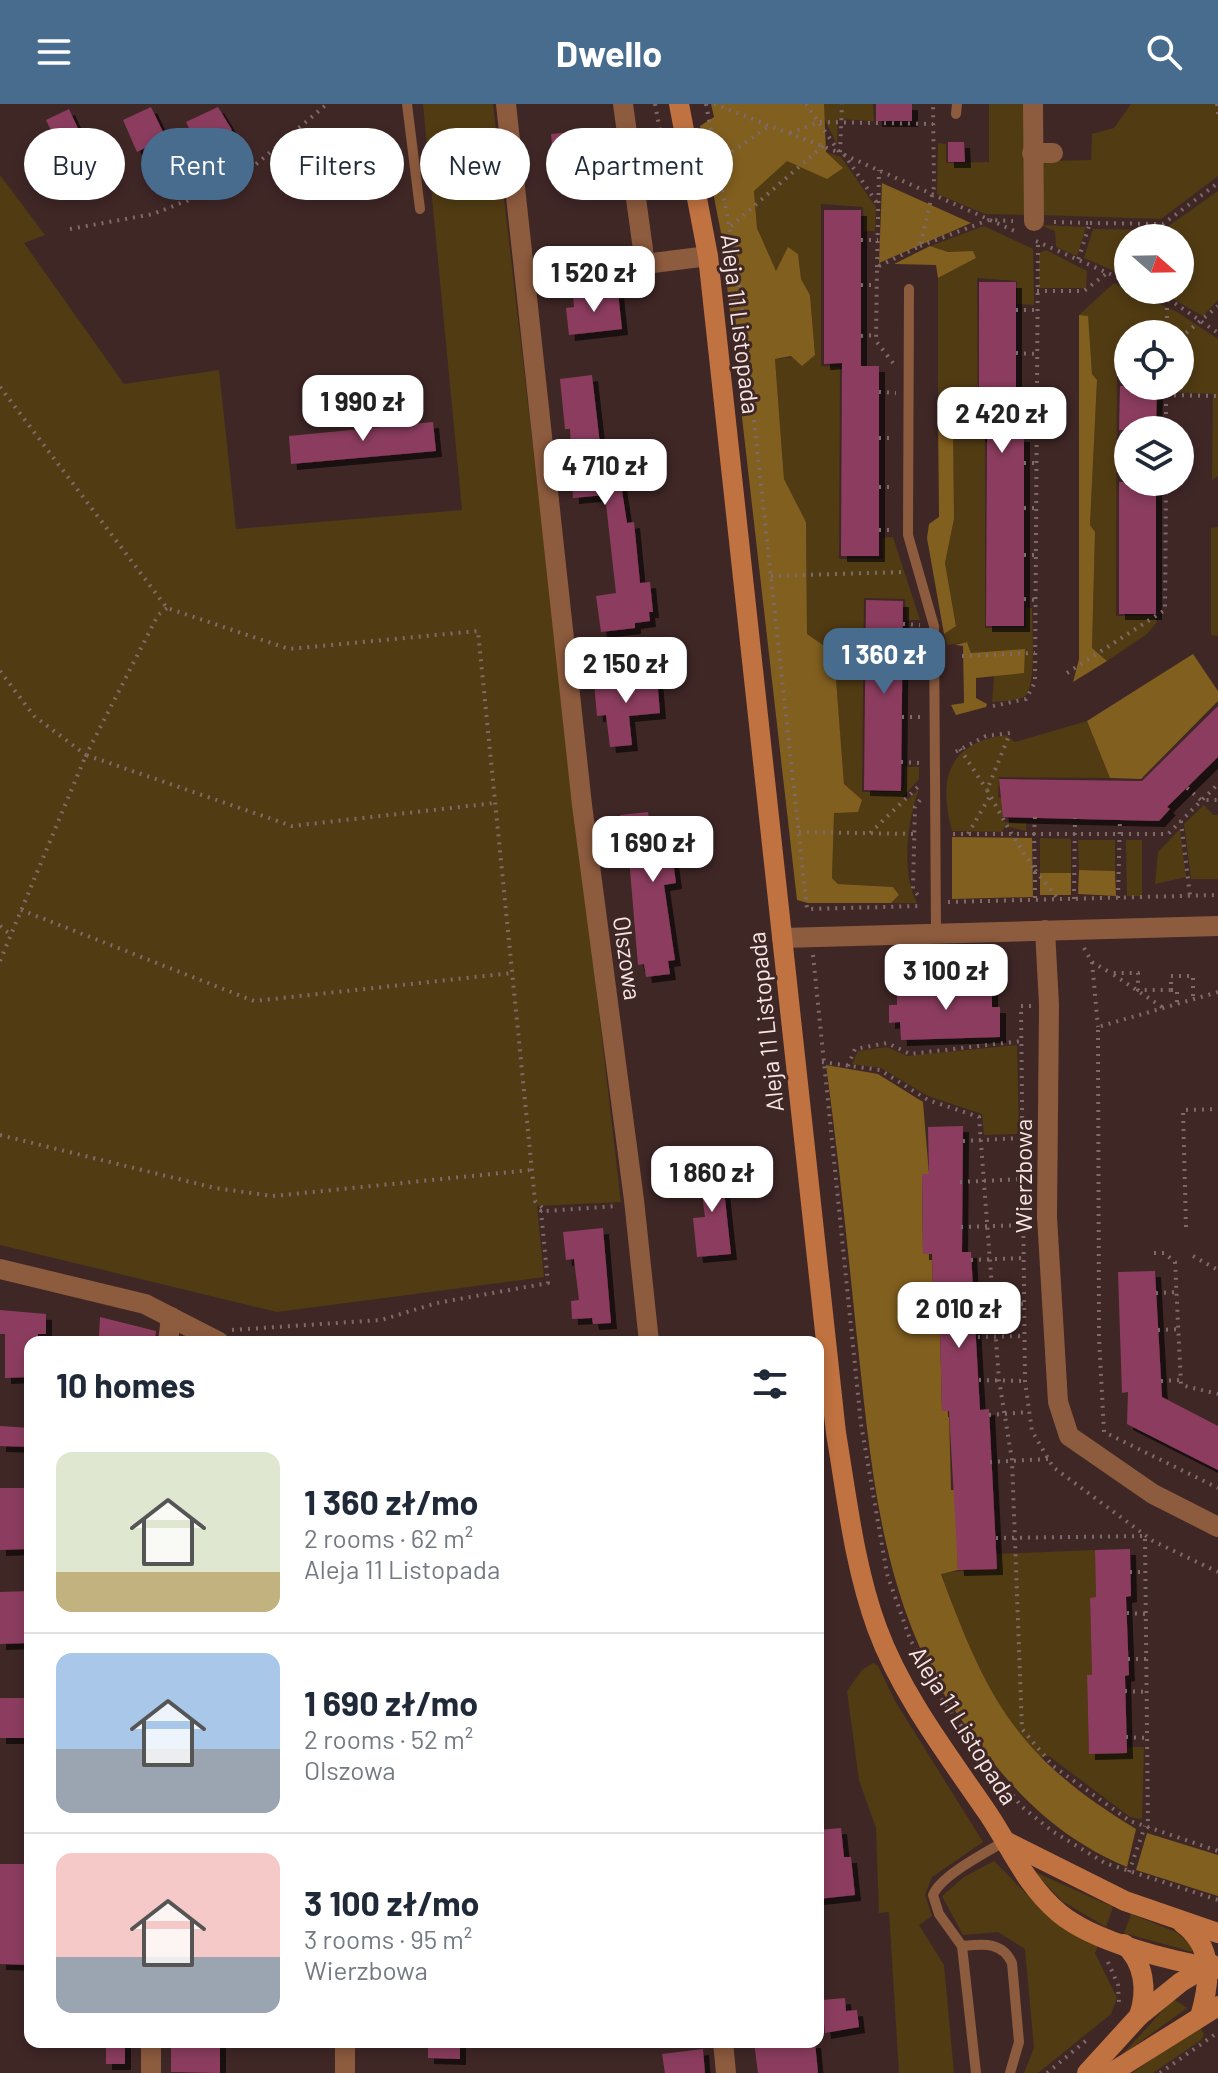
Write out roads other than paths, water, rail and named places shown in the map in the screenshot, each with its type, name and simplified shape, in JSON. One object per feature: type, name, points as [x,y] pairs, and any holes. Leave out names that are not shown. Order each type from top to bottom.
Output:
[{"type":"street","name":"Olszowa","points":[[506,104],[580,789],[635,1205],[648,1336]]},
{"type":"street","points":[[623,104],[645,264],[708,256]]},
{"type":"street","points":[[1033,104],[1036,232]]},
{"type":"street","name":"Aleja 11 Listopada","points":[[679,107],[708,256],[836,1433],[855,1554],[877,1630],[911,1698],[1005,1841],[1025,1880],[1061,1914],[1124,1944],[1215,1965]]},
{"type":"street","points":[[1032,153],[1053,153]]},
{"type":"street","points":[[782,938],[1218,926]]},
{"type":"street","name":"Wierzbowa","points":[[1045,930],[1049,1005],[1047,1217],[1058,1402],[1069,1436],[1153,1494],[1218,1527]]},
{"type":"street","points":[[0,1269],[145,1304],[208,1336]]},
{"type":"street","points":[[169,1336],[171,1317]]},
{"type":"street","name":"Aleja 11 Listopada","points":[[1005,1841],[1125,1901],[1218,1933]]},
{"type":"street","points":[[1181,1922],[1198,1937],[1215,1965]]},
{"type":"street","points":[[1124,1944],[1137,1958],[1143,1980],[1144,1997],[1139,2016]]},
{"type":"street","points":[[1111,2073],[1209,2012],[1209,1980],[1215,1965]]},
{"type":"street","points":[[1087,2073],[1139,2016],[1181,1982],[1215,1965]]},
{"type":"street","points":[[151,2048],[151,2073]]},
{"type":"street","points":[[345,2048],[345,2073]]},
{"type":"street","points":[[724,2048],[726,2073]]},
{"type":"lane","points":[[407,104],[420,209]]},
{"type":"lane","points":[[909,289],[908,535],[934,626],[936,933]]},
{"type":"lane","points":[[976,2073],[962,1946],[934,1904],[935,1889],[1005,1841]]},
{"type":"lane","points":[[962,1946],[994,1945],[1008,1954],[1012,1963],[1019,2042],[1010,2073]]}]
